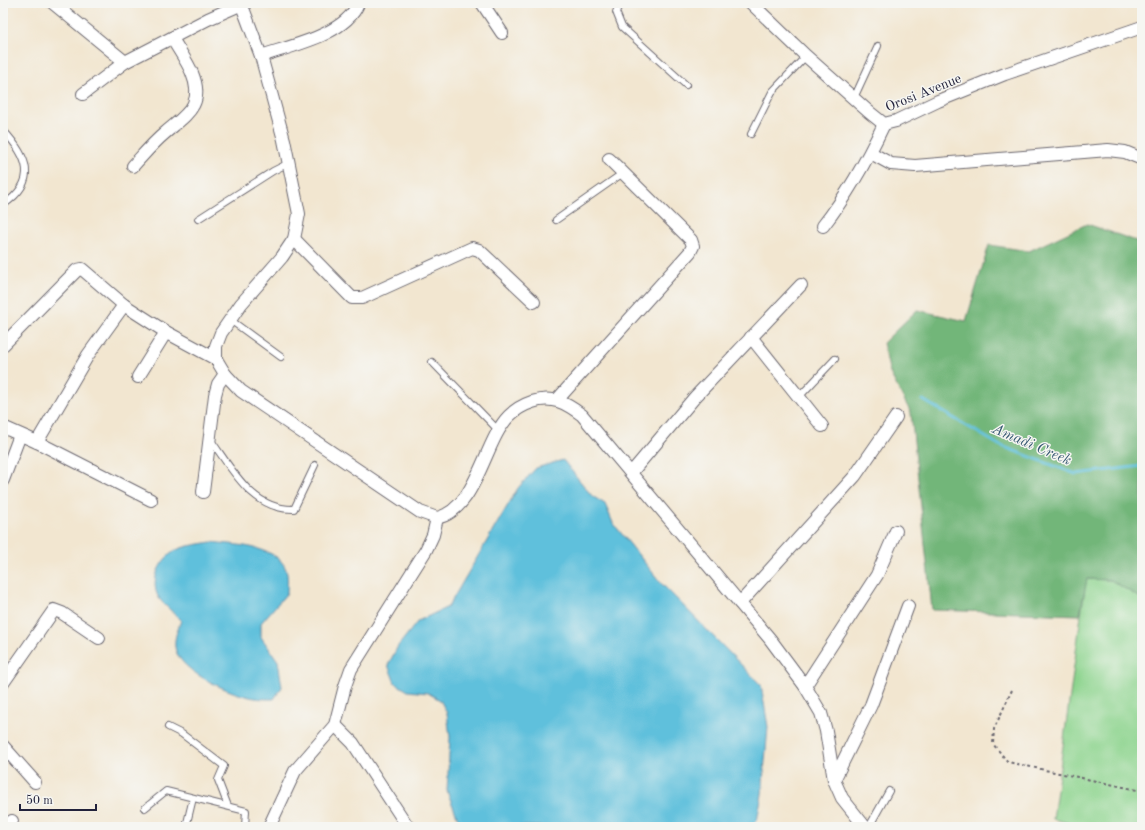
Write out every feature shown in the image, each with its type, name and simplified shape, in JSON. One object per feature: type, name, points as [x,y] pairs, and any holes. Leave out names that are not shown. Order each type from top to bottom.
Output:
[{"type":"street","points":[[53,3],[125,62]]},
{"type":"street","points":[[482,3],[502,33]]},
{"type":"street","name":"Orosi Avenue","points":[[752,3],[806,56],[884,124],[896,121],[938,101],[1005,74],[1142,27]]},
{"type":"street","points":[[83,94],[125,62],[241,4],[261,56],[289,163],[299,214],[294,238],[282,257],[230,319],[216,346],[216,359],[224,374],[241,391],[290,425],[420,512],[437,518],[448,513],[465,495],[508,416],[521,405],[547,398],[567,404],[582,415],[631,473],[770,639],[805,686],[821,712],[826,731],[834,780],[842,798],[865,827]]},
{"type":"street","points":[[261,56],[315,39],[350,17],[358,4]]},
{"type":"street","points":[[133,166],[164,133],[185,117],[193,107],[197,98],[192,72],[172,38]]},
{"type":"street","points":[[824,226],[844,200],[871,153],[884,124]]},
{"type":"street","points":[[871,153],[891,164],[914,166],[1108,150],[1125,152],[1142,159]]},
{"type":"street","points":[[557,400],[693,248],[691,240],[609,159]]},
{"type":"street","points":[[294,238],[352,298],[362,298],[472,248],[479,250],[534,302]]},
{"type":"street","points":[[3,345],[78,270],[82,269],[124,306],[166,332],[216,359]]},
{"type":"street","points":[[631,473],[695,397],[801,285]]},
{"type":"street","points":[[37,442],[88,355],[124,306]]},
{"type":"street","points":[[138,377],[166,332]]},
{"type":"street","points":[[751,337],[822,426]]},
{"type":"street","points":[[203,492],[215,395],[218,384],[224,374]]},
{"type":"street","points":[[740,603],[855,476],[896,417]]},
{"type":"street","points":[[3,428],[37,442],[151,500]]},
{"type":"street","points":[[3,480],[20,435]]},
{"type":"street","points":[[269,827],[295,771],[335,726],[351,669],[426,550],[433,535],[437,518]]},
{"type":"street","points":[[805,686],[877,575],[896,531]]},
{"type":"street","points":[[834,780],[870,705],[908,606]]},
{"type":"street","points":[[3,683],[54,610],[62,613],[99,638]]},
{"type":"street","points":[[335,726],[353,743],[408,827]]},
{"type":"street","points":[[3,746],[35,782]]},
{"type":"lane","points":[[620,3],[616,12],[622,27],[686,85]]},
{"type":"lane","points":[[854,98],[878,46]]},
{"type":"lane","points":[[751,134],[772,92],[806,56]]},
{"type":"lane","points":[[3,130],[17,147],[28,172],[23,186],[17,194],[3,205]]},
{"type":"lane","points":[[198,219],[273,171],[289,163]]},
{"type":"lane","points":[[556,220],[623,173]]},
{"type":"lane","points":[[230,319],[281,357]]},
{"type":"lane","points":[[799,397],[835,359]]},
{"type":"lane","points":[[432,362],[499,431]]},
{"type":"lane","points":[[209,438],[243,486],[264,502],[283,509],[294,509],[300,500],[315,466]]},
{"type":"lane","points":[[168,727],[182,734],[224,766],[218,780],[228,806]]},
{"type":"lane","points":[[145,808],[166,791],[246,811],[245,827]]},
{"type":"lane","points":[[869,827],[889,791]]},
{"type":"lane","points":[[186,827],[193,798]]},
{"type":"path","points":[[1012,690],[994,729],[993,744],[1008,762],[1142,791]]},
{"type":"green space","points":[[1087,224],[1142,243],[1142,599],[1111,580],[1087,579],[1080,615],[932,610],[911,413],[890,373],[883,343],[917,310],[966,321],[989,245],[1029,251]]},
{"type":"green space","points":[[1086,579],[1111,580],[1142,599],[1142,827],[1084,827],[1053,819]]},
{"type":"water","points":[[563,460],[592,496],[605,504],[613,523],[661,583],[761,685],[768,727],[762,794],[757,821],[751,827],[461,826],[447,791],[450,737],[447,713],[440,700],[428,693],[408,691],[395,683],[388,665],[398,646],[418,621],[448,607],[518,488],[536,468]]},
{"type":"water","points":[[211,542],[256,548],[277,557],[283,564],[287,574],[287,593],[261,623],[261,637],[278,661],[282,687],[274,699],[245,696],[221,687],[196,673],[178,656],[175,647],[175,640],[181,620],[159,598],[155,584],[156,576],[163,562],[174,551],[184,547]]},
{"type":"waterway","name":"Amadi Creek","points":[[923,400],[999,445],[1076,474],[1142,466]]}]
